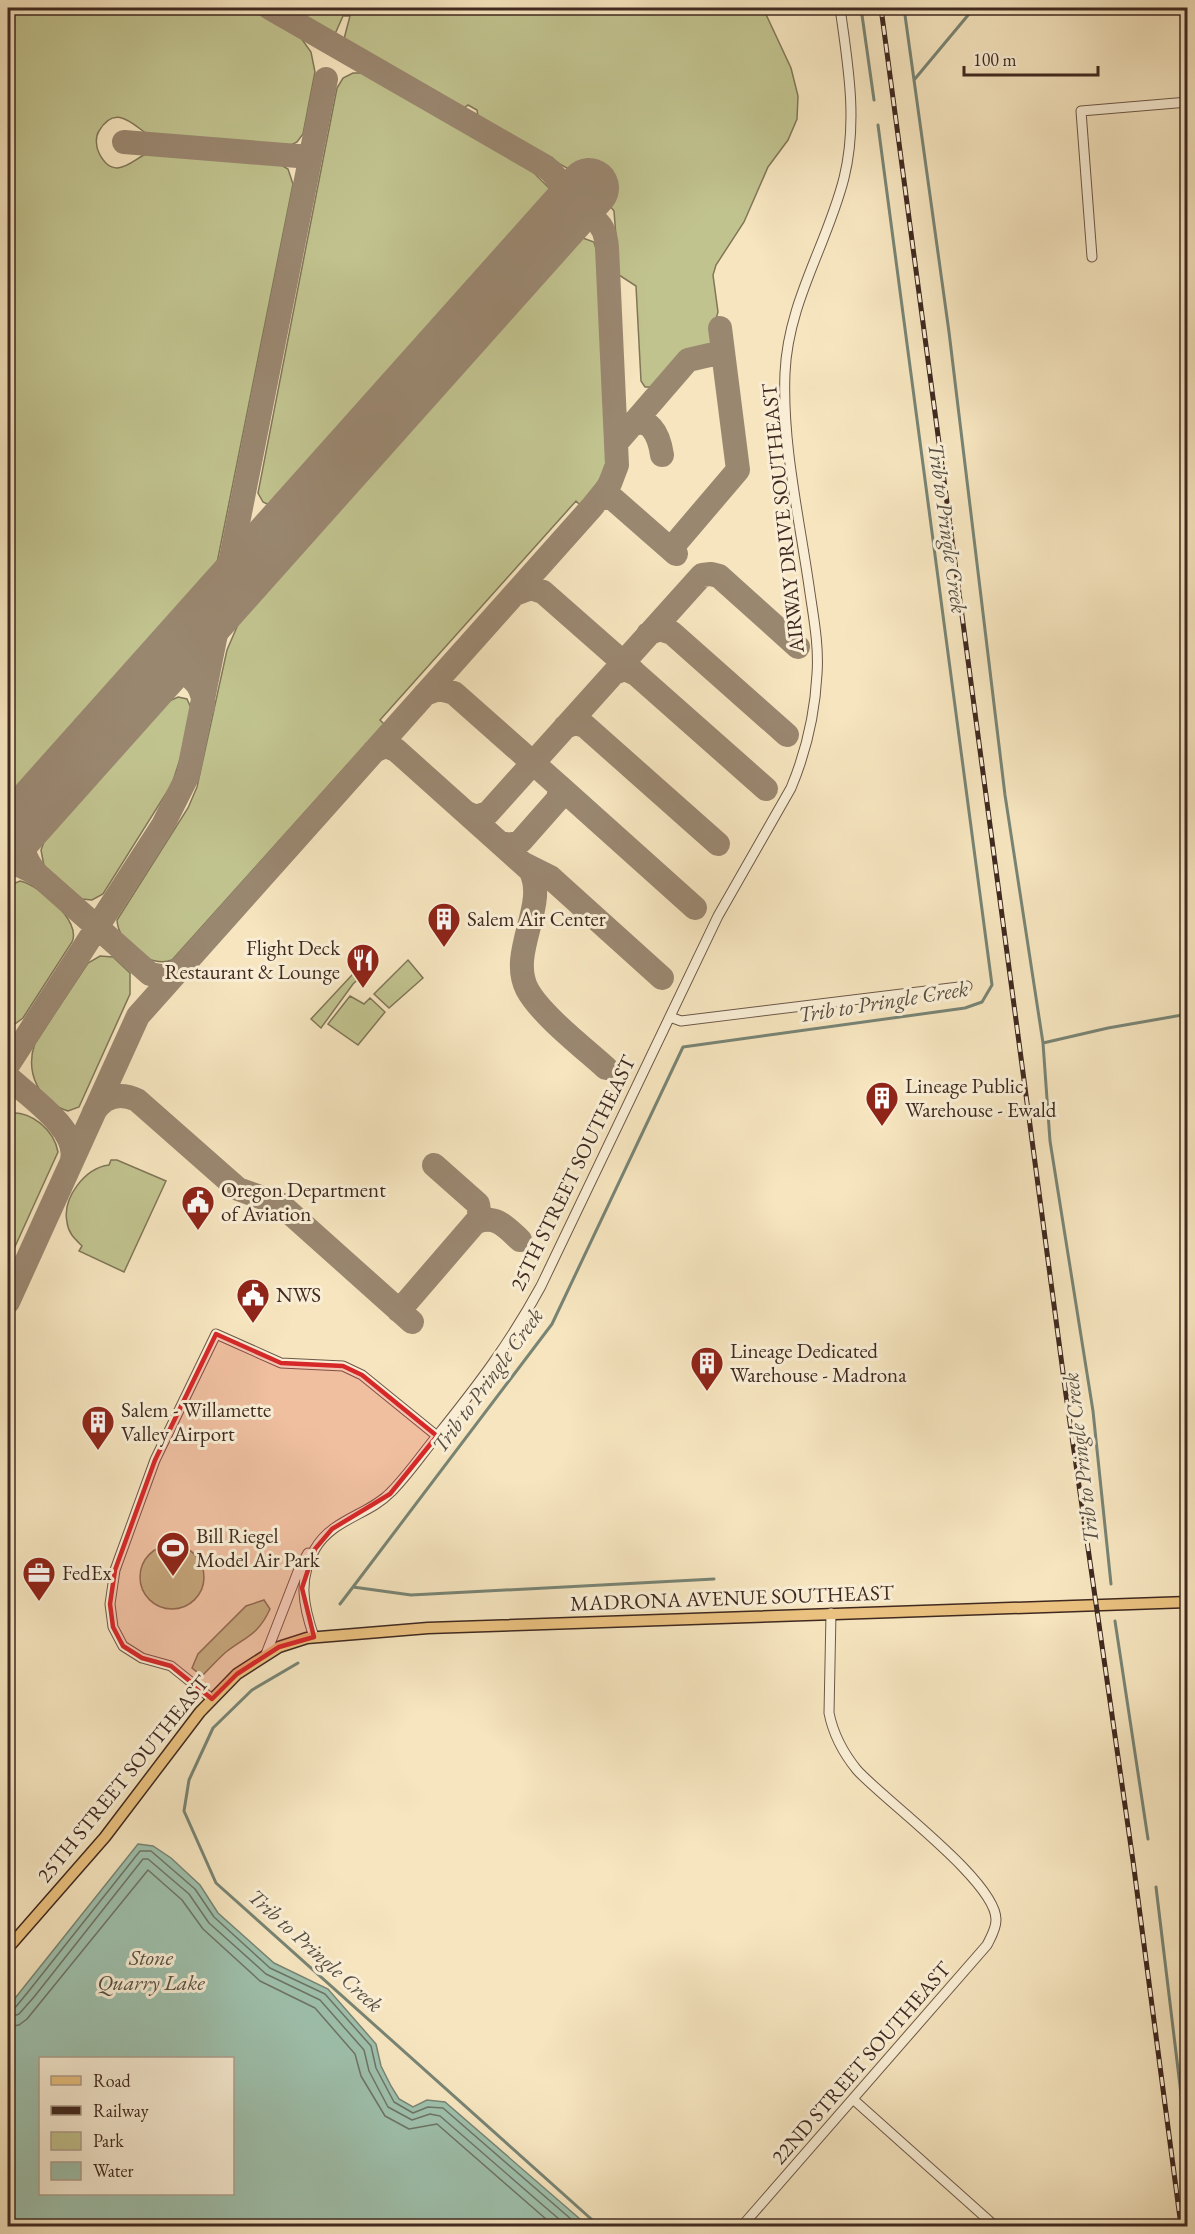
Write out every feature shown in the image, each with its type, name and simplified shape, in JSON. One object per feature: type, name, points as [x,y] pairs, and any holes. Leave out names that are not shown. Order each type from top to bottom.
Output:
[{"type":"main road","name":"MADRONA AVENUE SOUTHEAST","points":[[279,1647],[314,1637],[428,1628],[1188,1602]]},
{"type":"main road","name":"25TH STREET SOUTHEAST","points":[[8,1948],[105,1838],[212,1699],[237,1674],[279,1647]]},
{"type":"street","name":"AIRWAY DRIVE SOUTHEAST","points":[[813,711],[817,672],[816,640],[787,430],[785,374],[797,306],[838,198],[848,159],[852,106],[840,8]]},
{"type":"street","points":[[1092,257],[1082,111],[1188,102]]},
{"type":"street","name":"25TH STREET SOUTHEAST","points":[[314,1637],[304,1608],[302,1588],[307,1566],[315,1549],[332,1529],[390,1494],[490,1370],[515,1333],[542,1286],[586,1189],[727,897],[791,788],[801,760],[813,711]]},
{"type":"street","points":[[670,1017],[681,1021],[967,986]]},
{"type":"street","points":[[212,1699],[171,1666],[142,1658],[123,1646],[113,1627],[110,1604],[115,1570],[155,1460],[216,1334],[281,1363],[343,1366],[362,1375],[437,1436]]},
{"type":"street","points":[[266,1654],[301,1563],[308,1553],[315,1549]]},
{"type":"street","name":"22ND STREET SOUTHEAST","points":[[742,2226],[987,1945],[997,1918],[982,1889],[857,1769],[832,1728],[829,1713],[831,1613]]},
{"type":"street","points":[[854,2100],[995,2226]]},
{"type":"highlighted area","points":[[216,1334],[281,1363],[343,1366],[362,1375],[437,1436],[390,1494],[332,1529],[315,1549],[302,1588],[314,1637],[279,1647],[237,1674],[212,1699],[171,1666],[142,1658],[123,1646],[113,1627],[110,1604],[115,1570],[155,1460]]},
{"type":"green space","points":[[8,8],[248,8],[301,38],[311,52],[315,72],[303,134],[297,142],[287,147],[152,137],[120,117],[106,122],[98,133],[96,142],[98,151],[105,162],[112,167],[125,166],[143,155],[154,152],[274,161],[288,169],[293,184],[216,568],[208,584],[8,809]]},
{"type":"green space","points":[[292,8],[763,8],[791,68],[798,96],[797,119],[788,140],[768,167],[744,222],[716,265],[713,275],[718,312],[714,326],[713,346],[709,350],[686,356],[657,387],[645,387],[641,381],[636,286],[619,275],[614,211],[610,206],[567,168],[478,117],[477,110],[468,105],[464,108],[344,39],[350,16],[343,16],[335,34]]},
{"type":"green space","points":[[353,73],[363,73],[533,172],[549,188],[549,198],[544,208],[281,502],[269,505],[263,502],[258,493],[337,88],[343,78]]},
{"type":"green space","points":[[580,237],[594,242],[597,252],[608,448],[600,479],[580,505],[576,501],[380,720],[384,724],[172,960],[154,961],[145,957],[129,945],[119,929],[117,920],[188,808],[197,787],[227,650],[249,599],[569,242]]},
{"type":"green space","points":[[178,697],[187,699],[191,708],[181,756],[172,784],[103,894],[92,900],[82,899],[44,866],[41,850],[52,820],[152,709]]},
{"type":"green space","points":[[20,881],[38,889],[57,905],[71,924],[73,934],[72,942],[23,1018],[8,1029],[8,886]]},
{"type":"green space","points":[[100,956],[113,957],[130,973],[130,994],[79,1107],[68,1111],[49,1101],[36,1084],[32,1054],[35,1043],[88,963]]},
{"type":"green space","points":[[408,960],[423,978],[389,1008],[374,994]]},
{"type":"green space","points":[[365,961],[374,969],[369,973],[367,971],[353,984],[321,1028],[311,1019]]},
{"type":"green space","points":[[350,996],[364,1004],[370,998],[385,1012],[358,1045],[328,1024]]},
{"type":"green space","points":[[8,1113],[25,1115],[40,1123],[52,1136],[58,1152],[8,1262]]},
{"type":"green space","points":[[111,1160],[117,1160],[166,1181],[124,1272],[79,1251],[82,1246],[70,1233],[67,1222],[68,1203],[77,1186],[92,1172],[109,1165]]},
{"type":"green space","name":"Bill Riegel Model Air Park","points":[[166,1545],[178,1545],[195,1554],[202,1565],[204,1577],[202,1589],[195,1600],[178,1609],[166,1609],[154,1604],[145,1595],[140,1583],[140,1571],[145,1559],[154,1550]]},
{"type":"green space","points":[[264,1600],[270,1609],[256,1630],[226,1652],[202,1676],[192,1668],[198,1654],[246,1606]]},
{"type":"water","name":"Stone Quarry Lake","points":[[138,1844],[153,1846],[171,1858],[200,1885],[218,1913],[274,1963],[328,1989],[376,2044],[381,2066],[399,2099],[413,2107],[427,2100],[445,2102],[588,2226],[8,2226],[8,2007]]},
{"type":"waterway","name":"Trib to Pringle Creek","points":[[861,8],[874,100]]},
{"type":"waterway","name":"Trib to Pringle Creek","points":[[904,8],[949,332],[1005,795],[1043,1043],[1050,1141],[1093,1411],[1111,1584]]},
{"type":"waterway","points":[[914,80],[974,8]]},
{"type":"waterway","name":"Trib to Pringle Creek","points":[[353,1587],[552,1324],[683,1047],[965,1008],[982,1002],[992,985],[878,125]]},
{"type":"waterway","name":"Trib to Pringle Creek","points":[[1043,1043],[1108,1028],[1188,1014]]},
{"type":"waterway","name":"Trib to Pringle Creek","points":[[340,1604],[353,1587],[411,1595],[714,1579]]},
{"type":"waterway","name":"Trib to Pringle Creek","points":[[1115,1621],[1148,1839]]},
{"type":"waterway","name":"Trib to Pringle Creek","points":[[298,1663],[252,1690],[213,1728],[189,1780],[184,1811],[216,1883],[599,2226]]},
{"type":"waterway","name":"Trib to Pringle Creek","points":[[1156,1887],[1188,2152]]},
{"type":"taxiway","points":[[8,1302],[138,1016],[592,507],[609,486],[617,465],[607,248],[606,237],[599,223],[580,217],[562,219],[563,198],[560,184],[546,167],[270,8]]},
{"type":"taxiway","points":[[8,1065],[163,825],[188,775],[326,79]]},
{"type":"taxiway","points":[[124,142],[310,157]]},
{"type":"taxiway","points":[[665,544],[675,544],[738,470],[720,328]]},
{"type":"taxiway","points":[[618,441],[688,360],[714,354],[724,360]]},
{"type":"taxiway","points":[[626,429],[634,424],[647,424],[655,433],[662,455]]},
{"type":"taxiway","points":[[599,499],[611,497],[676,554]]},
{"type":"taxiway","points":[[467,813],[476,817],[488,813],[702,575],[719,576],[798,647]]},
{"type":"taxiway","points":[[515,594],[531,588],[543,592],[634,672]]},
{"type":"taxiway","points":[[648,634],[660,629],[672,633],[787,735]]},
{"type":"taxiway","points":[[614,673],[625,669],[636,674],[766,789]]},
{"type":"taxiway","points":[[145,686],[161,674],[169,672],[185,674],[197,684],[201,691],[203,707]]},
{"type":"taxiway","points":[[425,694],[439,689],[454,693],[559,786],[559,798],[521,841],[513,845],[500,843]]},
{"type":"taxiway","points":[[565,727],[575,723],[585,726],[718,844]]},
{"type":"taxiway","points":[[374,751],[386,746],[396,750],[530,870],[535,883],[535,898],[522,960],[522,975],[527,989],[552,1020],[606,1068]]},
{"type":"taxiway","points":[[559,786],[695,908]]},
{"type":"taxiway","points":[[36,808],[27,822],[23,844],[26,857],[37,874]]},
{"type":"taxiway","points":[[8,863],[21,866],[37,874],[150,974],[166,977],[178,970]]},
{"type":"taxiway","points":[[524,864],[550,877],[662,978]]},
{"type":"taxiway","points":[[8,1077],[51,1114],[60,1125],[72,1148],[72,1160]]},
{"type":"taxiway","points":[[94,1112],[103,1102],[113,1097],[125,1096],[137,1100],[238,1189],[280,1204],[412,1322]]},
{"type":"taxiway","points":[[399,1311],[480,1217],[478,1204],[434,1165]]},
{"type":"taxiway","points":[[477,1222],[496,1221],[520,1240]]},
{"type":"runway","points":[[8,839],[589,188]]},
{"type":"railway","points":[[881,8],[1066,1395],[1133,1861],[1181,2226]]},
{"type":"place","name":"Salem Air Center","points":[[444,948]]},
{"type":"place","name":"Flight Deck Restaurant & Lounge","points":[[363,989]]},
{"type":"place","name":"Lineage Public Warehouse - Ewald","points":[[882,1127]]},
{"type":"place","name":"Oregon Department of Aviation","points":[[198,1231]]},
{"type":"place","name":"NWS","points":[[253,1324]]},
{"type":"place","name":"Lineage Dedicated Warehouse - Madrona","points":[[707,1392]]},
{"type":"place","name":"Salem - Willamette Valley Airport","points":[[98,1451]]},
{"type":"place","name":"Bill Riegel Model Air Park","points":[[173,1577]]},
{"type":"place","name":"FedEx","points":[[39,1602]]}]
